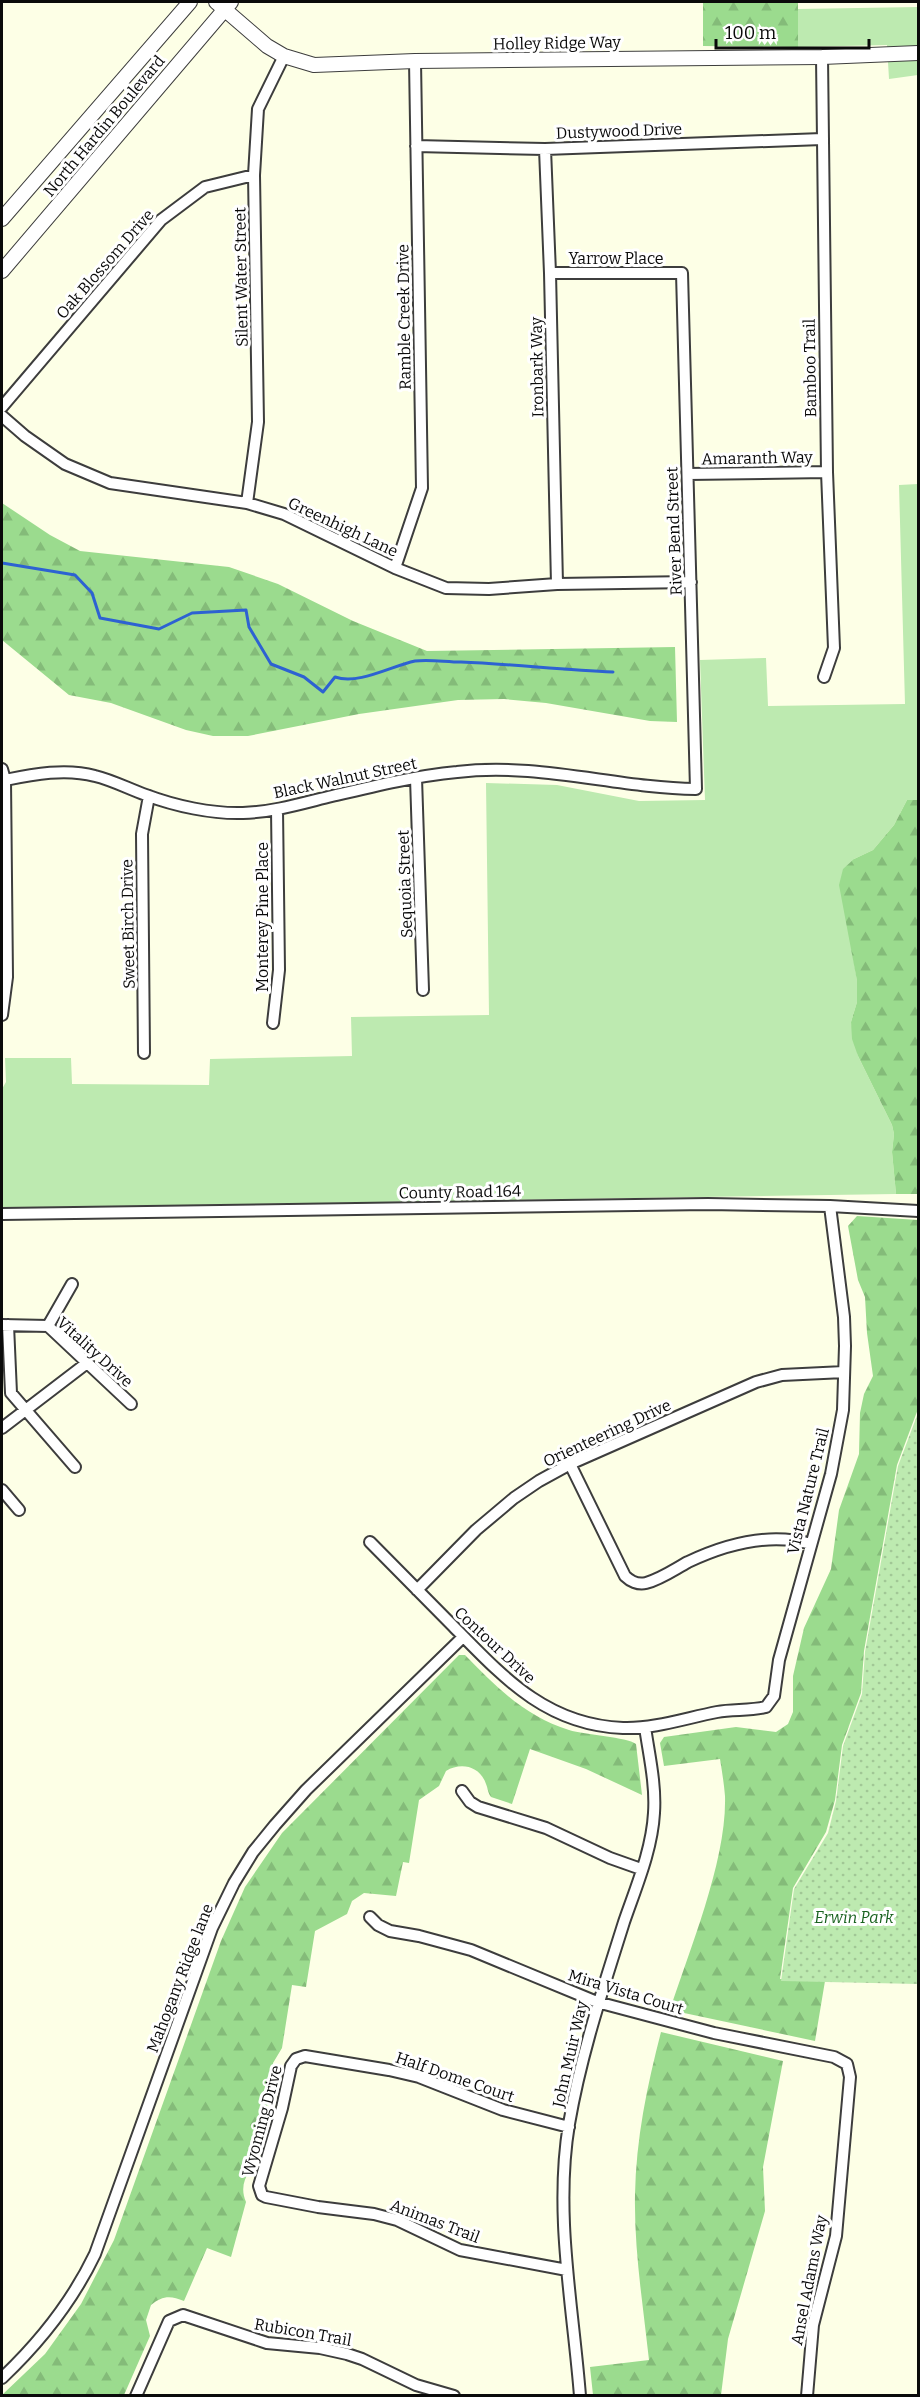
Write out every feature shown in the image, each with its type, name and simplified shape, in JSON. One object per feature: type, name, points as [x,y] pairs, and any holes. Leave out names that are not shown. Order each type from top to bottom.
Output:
[{"type":"street","name":"North Hardin Boulevard","points":[[2,219],[190,2]]},
{"type":"street","name":"North Hardin Boulevard","points":[[2,271],[224,4]]},
{"type":"street","name":"Holley Ridge Way","points":[[224,4],[267,46],[284,56],[326,66],[415,61],[822,57],[918,53]]},
{"type":"street","name":"Silent Water Street","points":[[247,503],[258,422],[254,175],[258,109],[284,56]]},
{"type":"street","name":"Bamboo Trail","points":[[822,57],[827,471],[834,648],[824,677]]},
{"type":"street","name":"Ramble Creek Drive","points":[[395,568],[422,488],[415,61]]},
{"type":"street","name":"Dustywood Drive","points":[[416,146],[545,149],[822,139]]},
{"type":"street","name":"Ironbark Way","points":[[545,149],[557,584]]},
{"type":"street","name":"Oak Blossom Drive","points":[[2,407],[161,219],[205,188],[254,175]]},
{"type":"street","name":"Yarrow Place","points":[[550,273],[682,273]]},
{"type":"street","name":"River Bend Street","points":[[682,273],[696,789]]},
{"type":"street","name":"Greenhigh Lane","points":[[2,416],[25,436],[65,464],[110,483],[247,503],[284,514],[395,568],[446,588],[489,589],[557,584],[691,582]]},
{"type":"street","name":"Amaranth Way","points":[[688,474],[827,471]]},
{"type":"street","name":"Black Walnut Street","points":[[3,775],[63,772],[94,775],[148,796],[207,810],[243,813],[277,809],[387,782],[458,771],[512,769],[566,774],[658,789],[696,789]]},
{"type":"street","points":[[2,1015],[7,977],[3,775]]},
{"type":"street","name":"Sequoia Street","points":[[416,778],[423,990]]},
{"type":"street","name":"Sweet Birch Drive","points":[[144,1053],[142,834],[148,796]]},
{"type":"street","name":"Monterey Pine Place","points":[[273,1023],[279,970],[277,809]]},
{"type":"street","name":"County Road 164","points":[[2,1214],[708,1204],[830,1206],[918,1211]]},
{"type":"street","name":"Vista Nature Trail","points":[[766,1707],[774,1696],[778,1660],[840,1436],[844,1372],[844,1317],[830,1206]]},
{"type":"street","points":[[48,1326],[72,1284]]},
{"type":"street","points":[[4,1325],[11,1393],[75,1467]]},
{"type":"street","name":"Vitality Drive","points":[[4,1325],[48,1326],[131,1404]]},
{"type":"street","points":[[2,1428],[87,1363]]},
{"type":"street","name":"Orienteering Drive","points":[[417,1590],[476,1530],[514,1498],[570,1464],[756,1382],[782,1375],[844,1372]]},
{"type":"street","points":[[570,1464],[625,1576],[635,1582],[646,1583],[700,1557],[744,1542],[766,1539],[801,1541],[811,1544]]},
{"type":"street","points":[[2,1490],[19,1510]]},
{"type":"street","name":"Contour Drive","points":[[370,1542],[503,1677],[532,1700],[559,1715],[592,1724],[623,1728],[645,1727],[731,1710],[766,1707]]},
{"type":"street","name":"Mahogany Ridge lane","points":[[2,2378],[45,2334],[78,2287],[95,2254],[212,1928],[234,1882],[253,1852],[306,1790],[463,1636]]},
{"type":"street","name":"John Muir Way","points":[[580,2396],[567,2270],[564,2210],[569,2127],[578,2072],[597,2002],[650,1842],[654,1813],[654,1786],[645,1727]]},
{"type":"street","points":[[462,1791],[470,1802],[478,1807],[546,1828],[610,1858],[641,1869]]},
{"type":"street","name":"Mira Vista Court","points":[[370,1917],[378,1925],[390,1931],[471,1950],[597,2002],[714,2033],[834,2057],[847,2064]]},
{"type":"street","name":"Half Dome Court","points":[[296,2059],[305,2056],[389,2070],[450,2088],[503,2110],[569,2127]]},
{"type":"street","name":"Wyoming Drive","points":[[260,2191],[259,2181],[282,2108],[291,2066],[296,2059]]},
{"type":"street","name":"Ansel Adams Way","points":[[807,2396],[813,2325],[836,2236],[850,2077],[847,2064]]},
{"type":"street","name":"Animas Trail","points":[[260,2191],[266,2197],[290,2203],[374,2214],[397,2220],[460,2250],[567,2270]]},
{"type":"street","name":"Rubicon Trail","points":[[136,2396],[169,2320],[188,2315],[244,2337],[267,2343],[320,2348],[347,2354],[416,2385],[454,2396]]},
{"type":"green space","points":[[703,2],[798,2],[798,47],[703,46]]},
{"type":"green space","points":[[918,7],[918,75],[889,79],[887,45],[798,47],[798,9]]},
{"type":"green space","points":[[918,484],[918,800],[907,800],[894,825],[873,850],[854,859],[850,937],[857,981],[857,1002],[851,1022],[858,1056],[892,1125],[896,1194],[2,1208],[2,1089],[6,1082],[5,1058],[71,1058],[72,1084],[209,1085],[210,1059],[352,1056],[351,1017],[489,1015],[486,783],[557,785],[639,801],[705,800],[700,660],[766,658],[768,706],[905,704],[899,485]]},
{"type":"green space","points":[[2,503],[50,535],[80,551],[229,567],[278,584],[353,621],[427,651],[675,647],[677,722],[650,721],[546,703],[504,699],[458,700],[359,714],[248,736],[213,736],[186,730],[111,703],[69,695],[2,640]]},
{"type":"green space","points":[[907,800],[918,800],[918,1194],[896,1194],[892,1125],[852,1039],[851,1022],[857,1002],[857,981],[839,885],[843,869],[854,859],[873,850],[894,825]]},
{"type":"green space","points":[[857,1216],[918,1220],[918,1409],[897,1465],[864,1651],[861,1693],[842,1745],[835,1800],[826,1832],[793,1888],[780,1979],[825,1981],[815,2041],[670,2010],[714,1875],[724,1821],[725,1796],[720,1759],[664,1766],[660,1743],[664,1737],[736,1727],[776,1732],[788,1724],[793,1712],[793,1676],[804,1628],[831,1569],[839,1510],[859,1454],[860,1413],[864,1394],[873,1376],[865,1297],[858,1280],[848,1226]]},
{"type":"green space","name":"Erwin Park","points":[[918,1413],[918,1984],[781,1981],[794,1889],[828,1833],[836,1801],[843,1746],[862,1694],[865,1652],[898,1466]]},
{"type":"green space","points":[[459,1655],[465,1655],[512,1700],[539,1717],[569,1730],[636,1744],[642,1795],[586,1769],[530,1749],[512,1804],[491,1797],[483,1778],[469,1767],[452,1768],[446,1771],[439,1786],[419,1800],[409,1863],[403,1862],[396,1896],[364,1893],[352,1901],[347,1914],[315,1931],[306,1987],[292,1985],[282,2048],[273,2063],[274,2080],[250,2170],[244,2182],[246,2202],[231,2257],[207,2248],[184,2301],[166,2297],[151,2305],[146,2320],[150,2336],[124,2395],[2,2395],[45,2354],[81,2304],[114,2240],[221,1941],[245,1887],[282,1833]]},
{"type":"green space","points":[[661,2032],[783,2061],[763,2167],[765,2211],[728,2339],[721,2395],[593,2395],[590,2367],[649,2360],[637,2257],[635,2195],[643,2113]]},
{"type":"waterway","points":[[2,563],[75,575],[92,593],[100,618],[159,629],[192,613],[246,610],[249,627],[271,664],[304,677],[323,692],[335,677],[344,679],[365,677],[420,660],[613,672]]}]
